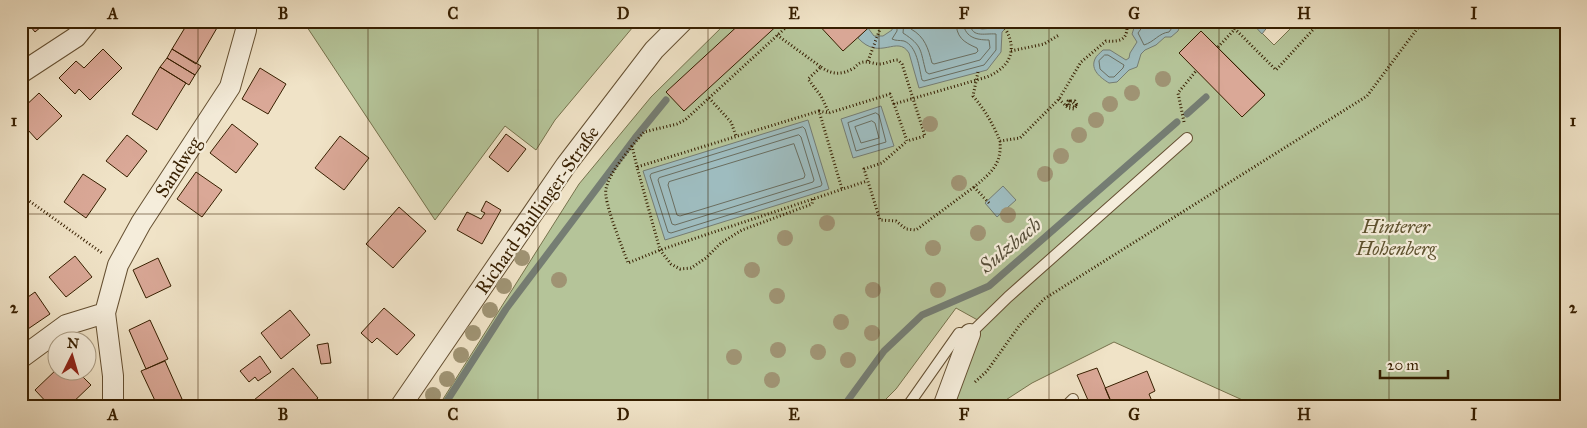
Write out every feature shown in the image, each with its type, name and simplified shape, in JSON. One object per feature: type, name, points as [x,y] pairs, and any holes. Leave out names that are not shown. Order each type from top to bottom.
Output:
[{"type":"street","points":[[21,73],[76,37],[89,21]]},
{"type":"street","name":"Sandweg","points":[[114,407],[113,376],[105,313],[118,265],[141,223],[230,87],[246,30],[246,21]]},
{"type":"street","name":"Richard-Bullinger-Straße","points":[[400,407],[566,165],[654,50],[683,21]]},
{"type":"street","points":[[21,358],[66,325],[105,313]]},
{"type":"street","points":[[943,407],[970,334]]},
{"type":"lane","points":[[907,407],[959,333],[970,334],[1008,297],[1187,138]]},
{"type":"lane","points":[[1065,407],[1073,399]]},
{"type":"path","points":[[792,21],[685,120],[677,124],[644,132],[612,174],[605,190],[614,227],[628,263],[660,250],[867,181]]},
{"type":"path","points":[[868,61],[883,21]]},
{"type":"path","points":[[894,104],[996,73],[1006,64],[1011,51],[1011,39],[1000,21]]},
{"type":"path","points":[[1000,141],[1020,138],[1059,99],[1081,62],[1106,41],[1116,42],[1123,39],[1126,34],[1126,21]]},
{"type":"path","points":[[1227,21],[1276,70],[1321,21]]},
{"type":"path","points":[[974,383],[987,371],[1019,326],[1044,299],[1367,96],[1423,21]]},
{"type":"path","points":[[1218,47],[1235,29]]},
{"type":"path","points":[[777,35],[830,73],[842,73],[854,68],[861,62],[868,61],[885,64],[891,60],[898,60],[902,64],[925,136],[907,141],[882,163],[864,169],[880,220],[896,221],[906,229],[916,230],[974,187],[987,176],[1000,158],[1000,141],[994,126],[973,96],[978,72]]},
{"type":"path","points":[[1011,51],[1044,44],[1059,35]]},
{"type":"path","points":[[821,67],[808,79],[821,96],[829,113]]},
{"type":"path","points":[[1187,138],[1178,93],[1196,71]]},
{"type":"path","points":[[637,166],[819,111],[829,113],[890,94],[907,141]]},
{"type":"path","points":[[709,98],[732,122],[736,136]]},
{"type":"path","points":[[1059,99],[1071,109],[1074,109],[1077,105],[1075,101],[1068,101],[1067,105],[1069,107],[1076,105],[1070,101],[1069,105],[1071,105]]},
{"type":"path","points":[[819,111],[842,189]]},
{"type":"path","points":[[632,146],[660,250],[671,264],[680,269],[691,268],[706,258],[721,243],[742,230],[812,204],[813,199]]},
{"type":"path","points":[[974,187],[989,203]]},
{"type":"path","points":[[21,195],[118,265]]},
{"type":"green space","points":[[303,21],[638,21],[555,120],[536,150],[505,126],[435,220]]},
{"type":"green space","name":"Hinterer Hohenberg","points":[[728,21],[1250,21],[1274,45],[1298,21],[1566,21],[1566,407],[1258,407],[1114,342],[1032,383],[995,407],[937,407],[983,323],[956,308],[896,389],[878,407],[438,407],[579,184],[651,97]],"holes":[[[1201,31],[1265,94],[1243,116],[1179,53]]]},
{"type":"water","points":[[893,21],[974,21],[975,27],[982,29],[993,28],[1002,21],[1035,21],[1023,27],[1010,24],[1002,32],[1001,52],[987,70],[919,88],[909,53],[904,48],[893,46],[874,48],[866,45],[858,38],[868,28],[874,36],[883,36],[892,30]]},
{"type":"water","points":[[1143,21],[1182,21],[1178,31],[1171,37],[1165,37],[1141,54],[1137,67],[1129,70],[1117,82],[1109,83],[1095,70],[1094,63],[1096,58],[1103,50],[1110,50],[1126,60],[1129,58],[1137,42],[1132,34],[1134,28]]},
{"type":"water","points":[[1250,21],[1272,21],[1262,34]]},
{"type":"water","points":[[881,106],[894,146],[853,158],[841,119]]},
{"type":"water","points":[[808,120],[829,189],[665,240],[643,171]]},
{"type":"water","points":[[1003,186],[1016,200],[997,217],[985,203]]},
{"type":"building","points":[[26,21],[48,21],[35,32]]},
{"type":"building","points":[[189,21],[221,21],[196,64],[172,49]]},
{"type":"building","points":[[743,21],[782,21],[684,111],[666,92]]},
{"type":"building","points":[[815,21],[876,21],[843,51]]},
{"type":"building","points":[[1201,31],[1265,95],[1242,117],[1179,53]]},
{"type":"building","points":[[103,49],[122,68],[90,100],[79,89],[75,94],[59,78],[76,61],[84,68]]},
{"type":"building","points":[[172,49],[201,66],[195,75],[167,58]]},
{"type":"building","points":[[167,58],[195,75],[189,85],[160,67]]},
{"type":"building","points":[[160,67],[186,83],[157,130],[132,114]]},
{"type":"building","points":[[260,68],[286,84],[268,114],[242,99]]},
{"type":"building","points":[[39,93],[62,116],[37,140],[28,130],[26,133],[21,128],[21,110]]},
{"type":"building","points":[[232,124],[258,144],[236,173],[210,153]]},
{"type":"building","points":[[506,134],[526,149],[508,172],[489,157]]},
{"type":"building","points":[[127,135],[147,151],[127,177],[106,161]]},
{"type":"building","points":[[340,136],[369,158],[344,190],[315,168]]},
{"type":"building","points":[[196,172],[222,190],[202,217],[177,199]]},
{"type":"building","points":[[83,174],[106,189],[86,218],[64,202]]},
{"type":"building","points":[[486,201],[501,210],[482,244],[457,230],[467,212],[481,219],[485,213],[481,211]]},
{"type":"building","points":[[399,207],[426,231],[393,268],[366,244]]},
{"type":"building","points":[[75,256],[92,277],[66,297],[49,277]]},
{"type":"building","points":[[158,258],[171,286],[146,298],[133,270]]},
{"type":"building","points":[[35,292],[50,314],[25,331],[21,326],[21,302]]},
{"type":"building","points":[[384,308],[415,335],[397,355],[377,338],[372,343],[361,333]]},
{"type":"building","points":[[290,310],[310,335],[281,359],[261,333]]},
{"type":"building","points":[[150,320],[168,359],[146,369],[129,330]]},
{"type":"building","points":[[328,343],[331,363],[321,364],[317,345]]},
{"type":"building","points":[[260,356],[271,372],[258,381],[255,377],[249,382],[240,371]]},
{"type":"building","points":[[165,361],[182,399],[165,407],[158,407],[141,371]]},
{"type":"building","points":[[293,368],[318,398],[307,407],[260,407],[254,400]]},
{"type":"building","points":[[1097,368],[1110,399],[1091,407],[1077,375]]},
{"type":"building","points":[[1147,371],[1155,391],[1149,394],[1154,406],[1113,407],[1105,388]]},
{"type":"building","points":[[48,378],[48,380],[86,380],[91,385],[68,407],[51,407],[35,390]]},
{"type":"waterway","name":"Sulzbach","points":[[1187,114],[1206,97]]},
{"type":"waterway","points":[[443,407],[506,309],[635,138],[666,100]]},
{"type":"waterway","name":"Sulzbach","points":[[843,407],[884,351],[922,315],[989,286],[1177,122]]}]
